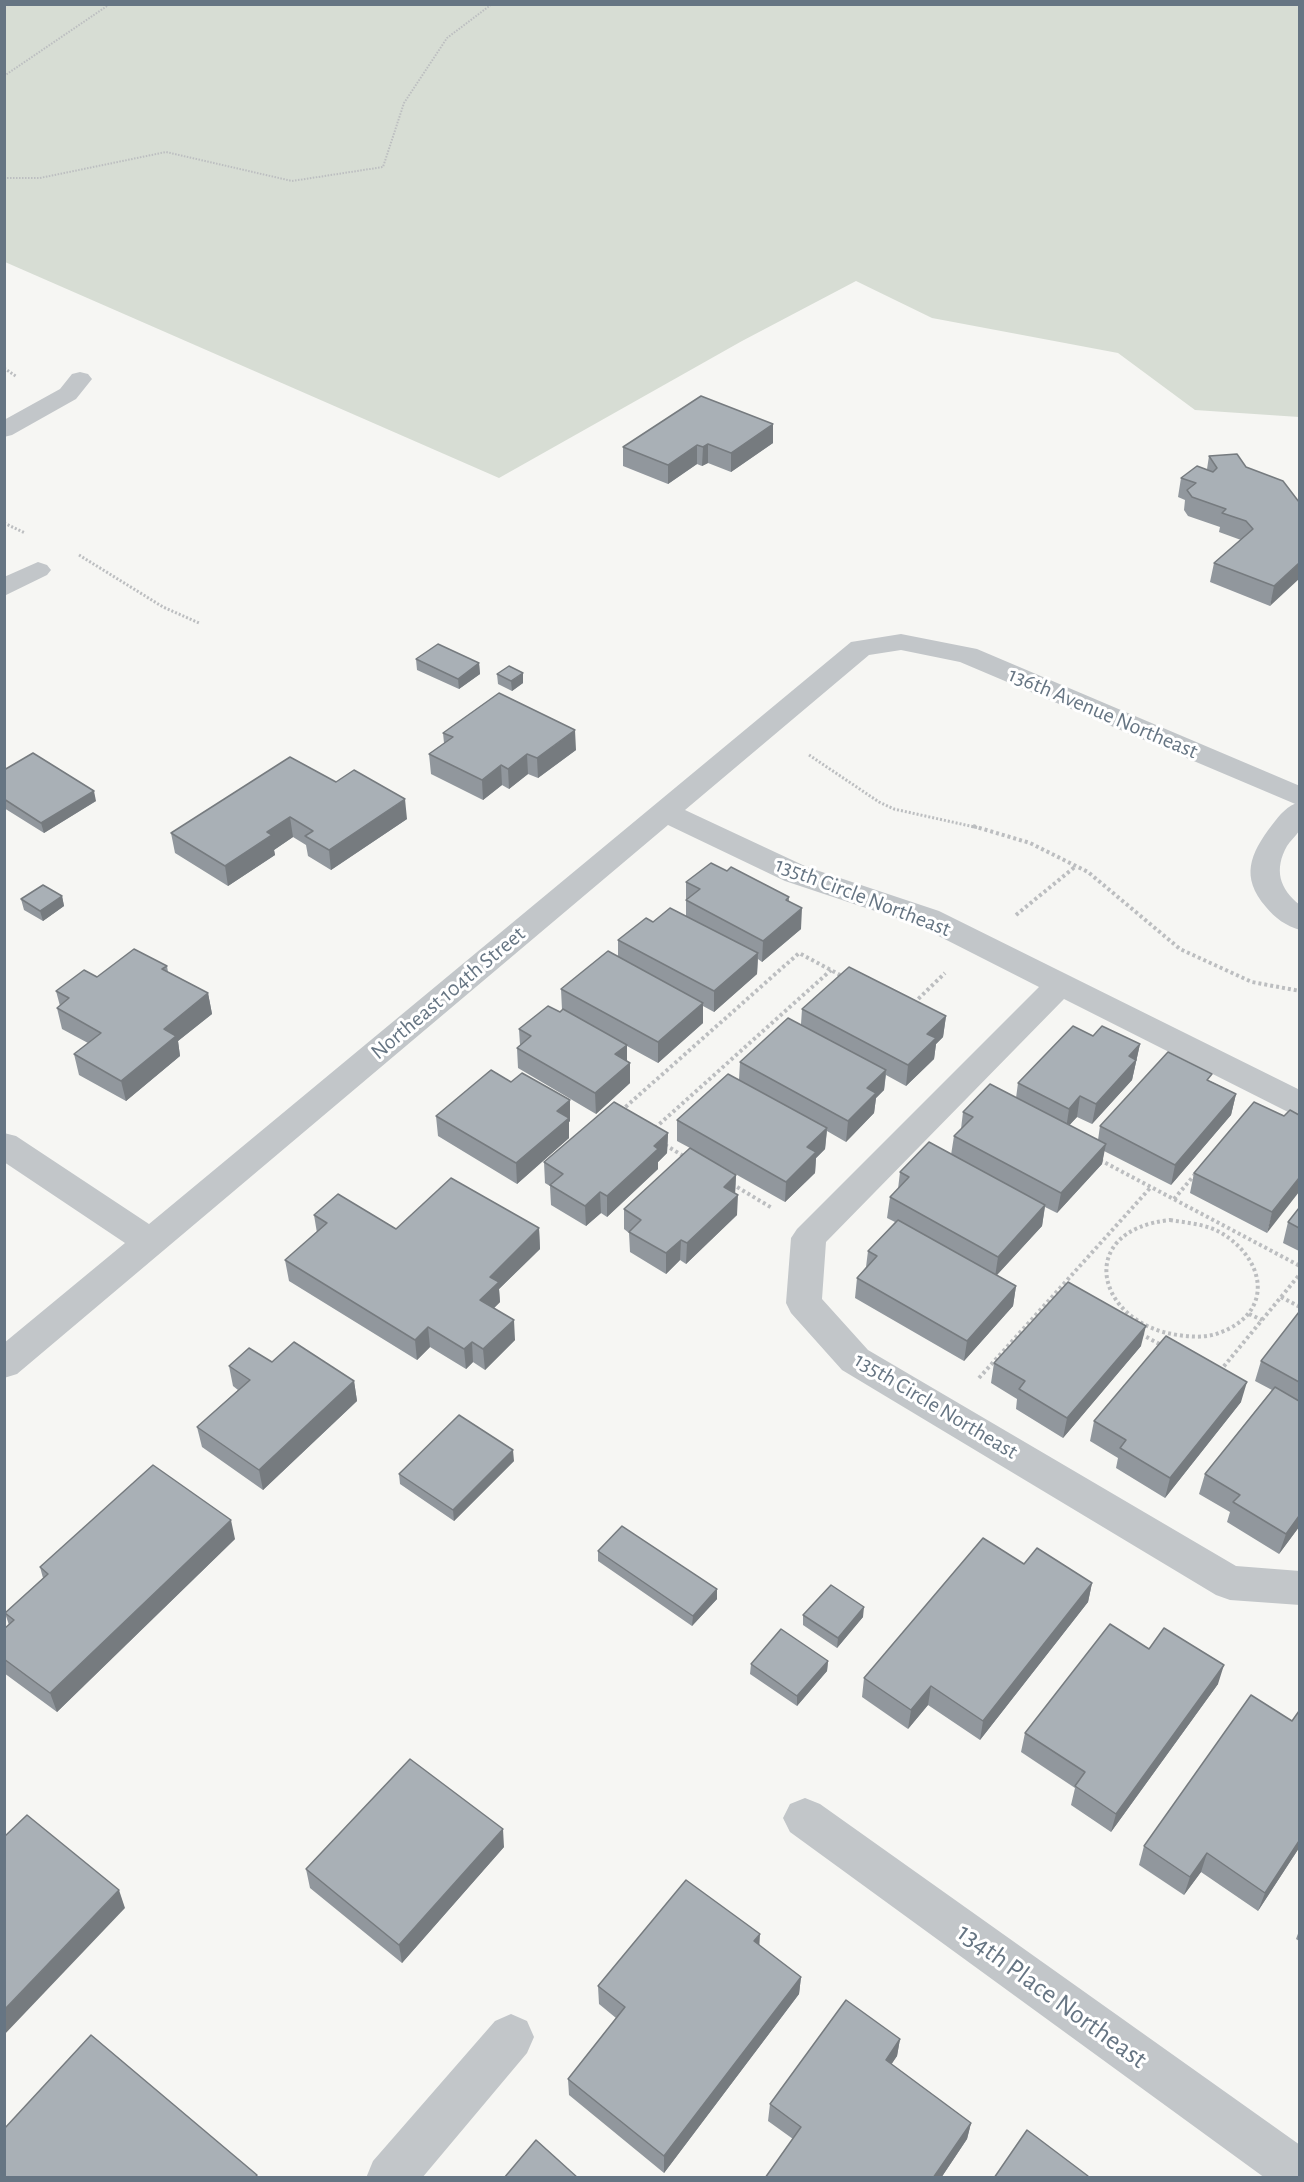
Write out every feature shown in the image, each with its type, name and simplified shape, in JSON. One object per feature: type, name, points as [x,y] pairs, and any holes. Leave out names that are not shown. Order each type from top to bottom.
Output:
[{"type":"street","points":[[4,430],[68,394],[80,379]]},
{"type":"street","points":[[4,588],[38,570]]},
{"type":"street","name":"136th Avenue Northeast","points":[[901,642],[967,655],[1299,797]]},
{"type":"street","name":"Northeast 104th Street","points":[[4,1364],[861,648],[901,642]]},
{"type":"street","points":[[1299,811],[1271,844],[1266,853],[1263,873],[1268,890],[1282,907],[1299,920]]},
{"type":"street","name":"135th Circle Northeast","points":[[665,812],[796,874],[928,918],[1299,1104]]},
{"type":"street","name":"135th Circle Northeast","points":[[1061,984],[808,1238],[804,1303],[855,1360],[1230,1583],[1299,1588]]},
{"type":"street","points":[[4,1145],[150,1242]]},
{"type":"street","name":"134th Place Northeast","points":[[805,1818],[1299,2174]]},
{"type":"street","points":[[390,2178],[511,2037]]},
{"type":"path","points":[[4,76],[110,4]]},
{"type":"path","points":[[4,178],[40,178],[166,152],[292,181],[383,167],[404,103],[447,38],[492,4]]},
{"type":"path","points":[[4,523],[28,535]]},
{"type":"path","points":[[73,552],[163,607],[199,623]]},
{"type":"path","points":[[809,755],[834,769],[879,802],[894,809],[1006,835],[1030,843],[1076,866],[1109,888],[1180,949],[1252,982],[1299,991]]},
{"type":"path","points":[[1011,920],[1025,905],[1076,866]]},
{"type":"path","points":[[615,1116],[799,954],[850,980]]},
{"type":"path","points":[[907,1010],[954,965]]},
{"type":"path","points":[[648,1135],[831,970]]},
{"type":"path","points":[[658,1141],[688,1158]]},
{"type":"path","points":[[1099,1159],[1299,1266]]},
{"type":"path","points":[[1174,1199],[1203,1165]]},
{"type":"path","points":[[728,1182],[778,1211]]},
{"type":"path","points":[[975,1383],[1151,1187]]},
{"type":"path","points":[[1170,1220],[1196,1224],[1221,1233],[1242,1249],[1255,1267],[1260,1287],[1256,1307],[1241,1323],[1220,1334],[1194,1337],[1167,1334],[1141,1323],[1120,1307],[1108,1288],[1104,1268],[1110,1249],[1124,1233],[1144,1224],[1170,1220]]},
{"type":"path","points":[[1221,1233],[1226,1227]]},
{"type":"path","points":[[1107,1236],[1117,1241]]},
{"type":"path","points":[[1216,1376],[1299,1274]]},
{"type":"path","points":[[1060,1288],[1069,1293]]},
{"type":"path","points":[[1281,1297],[1299,1307]]},
{"type":"path","points":[[1249,1314],[1262,1320]]},
{"type":"path","points":[[1141,1323],[1135,1330],[1165,1347]]},
{"type":"shaded area","points":[[5,4],[1299,5],[1299,417],[1195,410],[1118,353],[932,318],[856,281],[742,341],[499,478],[5,262]]},
{"type":"building","points":[[701,396],[773,424],[731,453],[708,444],[703,447],[697,445],[668,465],[623,447]]},
{"type":"building","points":[[1237,454],[1246,467],[1283,481],[1299,502],[1299,563],[1274,586],[1214,563],[1253,529],[1246,521],[1222,513],[1226,509],[1192,497],[1187,490],[1196,483],[1181,478],[1197,466],[1213,472],[1217,468],[1209,456]]},
{"type":"building","points":[[438,644],[479,663],[458,679],[416,659]]},
{"type":"building","points":[[509,666],[523,673],[511,681],[497,674]]},
{"type":"building","points":[[499,693],[575,730],[537,758],[527,754],[508,769],[501,765],[482,780],[429,754],[453,737],[443,733]]},
{"type":"building","points":[[33,753],[94,791],[41,823],[4,799],[4,770]]},
{"type":"building","points":[[290,757],[336,782],[354,770],[405,799],[329,850],[305,836],[313,831],[290,817],[267,832],[272,835],[225,866],[171,833]]},
{"type":"building","points":[[711,863],[727,871],[731,867],[789,897],[786,900],[802,908],[763,941],[686,900],[700,889],[686,882]]},
{"type":"building","points":[[43,885],[62,896],[40,911],[21,899]]},
{"type":"building","points":[[670,908],[758,953],[714,991],[618,940],[646,918],[653,922]]},
{"type":"building","points":[[134,949],[167,966],[162,969],[208,993],[164,1029],[176,1036],[121,1081],[74,1054],[101,1033],[57,1008],[69,998],[56,991],[84,970],[97,977]]},
{"type":"building","points":[[608,951],[703,1003],[658,1042],[561,989]]},
{"type":"building","points":[[849,967],[946,1016],[927,1034],[936,1038],[908,1065],[802,1009]]},
{"type":"building","points":[[548,1006],[560,1012],[563,1009],[627,1045],[615,1054],[630,1063],[595,1093],[517,1048],[531,1036],[519,1029]]},
{"type":"building","points":[[788,1018],[886,1070],[867,1088],[876,1093],[848,1121],[740,1062]]},
{"type":"building","points":[[1073,1026],[1093,1036],[1102,1026],[1140,1044],[1129,1056],[1136,1060],[1096,1104],[1080,1096],[1069,1109],[1018,1083]]},
{"type":"building","points":[[1168,1052],[1212,1074],[1207,1080],[1236,1094],[1175,1165],[1100,1126]]},
{"type":"building","points":[[491,1070],[511,1082],[522,1073],[570,1100],[557,1111],[569,1118],[516,1163],[436,1116]]},
{"type":"building","points":[[728,1074],[827,1128],[807,1147],[816,1152],[786,1182],[677,1120]]},
{"type":"building","points":[[990,1084],[1106,1144],[1061,1193],[954,1136],[973,1117],[963,1112]]},
{"type":"building","points":[[614,1102],[668,1133],[654,1146],[658,1149],[607,1196],[600,1192],[585,1206],[550,1185],[563,1174],[544,1162]]},
{"type":"building","points":[[1254,1102],[1284,1116],[1290,1110],[1299,1115],[1299,1178],[1272,1212],[1194,1173]]},
{"type":"building","points":[[929,1142],[1045,1205],[998,1257],[890,1197],[909,1177],[900,1172]]},
{"type":"building","points":[[690,1148],[736,1175],[724,1187],[738,1195],[687,1243],[681,1240],[666,1253],[629,1232],[641,1220],[624,1209]]},
{"type":"building","points":[[451,1178],[539,1228],[490,1277],[499,1282],[480,1300],[514,1320],[483,1349],[472,1342],[464,1349],[428,1327],[415,1340],[285,1260],[327,1223],[314,1215],[338,1194],[396,1229]]},
{"type":"building","points":[[1299,1208],[1299,1228],[1288,1222]]},
{"type":"building","points":[[898,1220],[1016,1286],[967,1341],[857,1278],[877,1256],[868,1251]]},
{"type":"building","points":[[1068,1282],[1146,1326],[1067,1418],[1019,1389],[1025,1381],[994,1363]]},
{"type":"building","points":[[1299,1312],[1299,1382],[1261,1361]]},
{"type":"building","points":[[1166,1336],[1247,1382],[1170,1478],[1120,1448],[1126,1440],[1094,1421]]},
{"type":"building","points":[[294,1342],[354,1381],[259,1470],[197,1427],[250,1380],[229,1366],[249,1348],[272,1362]]},
{"type":"building","points":[[1275,1387],[1299,1401],[1299,1516],[1286,1534],[1233,1502],[1240,1495],[1205,1474]]},
{"type":"building","points":[[459,1415],[513,1450],[453,1510],[399,1474]]},
{"type":"building","points":[[153,1465],[231,1520],[50,1693],[4,1659],[4,1629],[14,1620],[5,1613],[48,1574],[40,1567]]},
{"type":"building","points":[[622,1526],[717,1589],[693,1616],[598,1551]]},
{"type":"building","points":[[983,1538],[1024,1564],[1037,1548],[1092,1583],[983,1721],[931,1686],[911,1710],[864,1678]]},
{"type":"building","points":[[831,1585],[864,1607],[838,1638],[803,1615]]},
{"type":"building","points":[[1110,1624],[1149,1649],[1164,1628],[1224,1665],[1116,1814],[1075,1786],[1085,1772],[1025,1733]]},
{"type":"building","points":[[781,1629],[828,1661],[797,1696],[751,1664]]},
{"type":"building","points":[[1251,1695],[1292,1721],[1299,1711],[1299,1841],[1265,1893],[1207,1853],[1190,1877],[1144,1846]]},
{"type":"building","points":[[410,1759],[503,1829],[399,1945],[306,1869]]},
{"type":"building","points":[[27,1815],[119,1890],[4,2010],[4,1837]]},
{"type":"building","points":[[686,1880],[760,1934],[754,1941],[801,1977],[664,2156],[568,2079],[625,2007],[598,1986]]},
{"type":"building","points":[[846,2000],[900,2039],[886,2060],[971,2123],[933,2178],[765,2178],[801,2127],[770,2104]]},
{"type":"building","points":[[91,2035],[257,2175],[255,2178],[4,2178],[4,2129]]},
{"type":"building","points":[[1027,2130],[1088,2176],[1087,2178],[994,2178]]},
{"type":"building","points":[[536,2140],[578,2178],[504,2178]]}]
